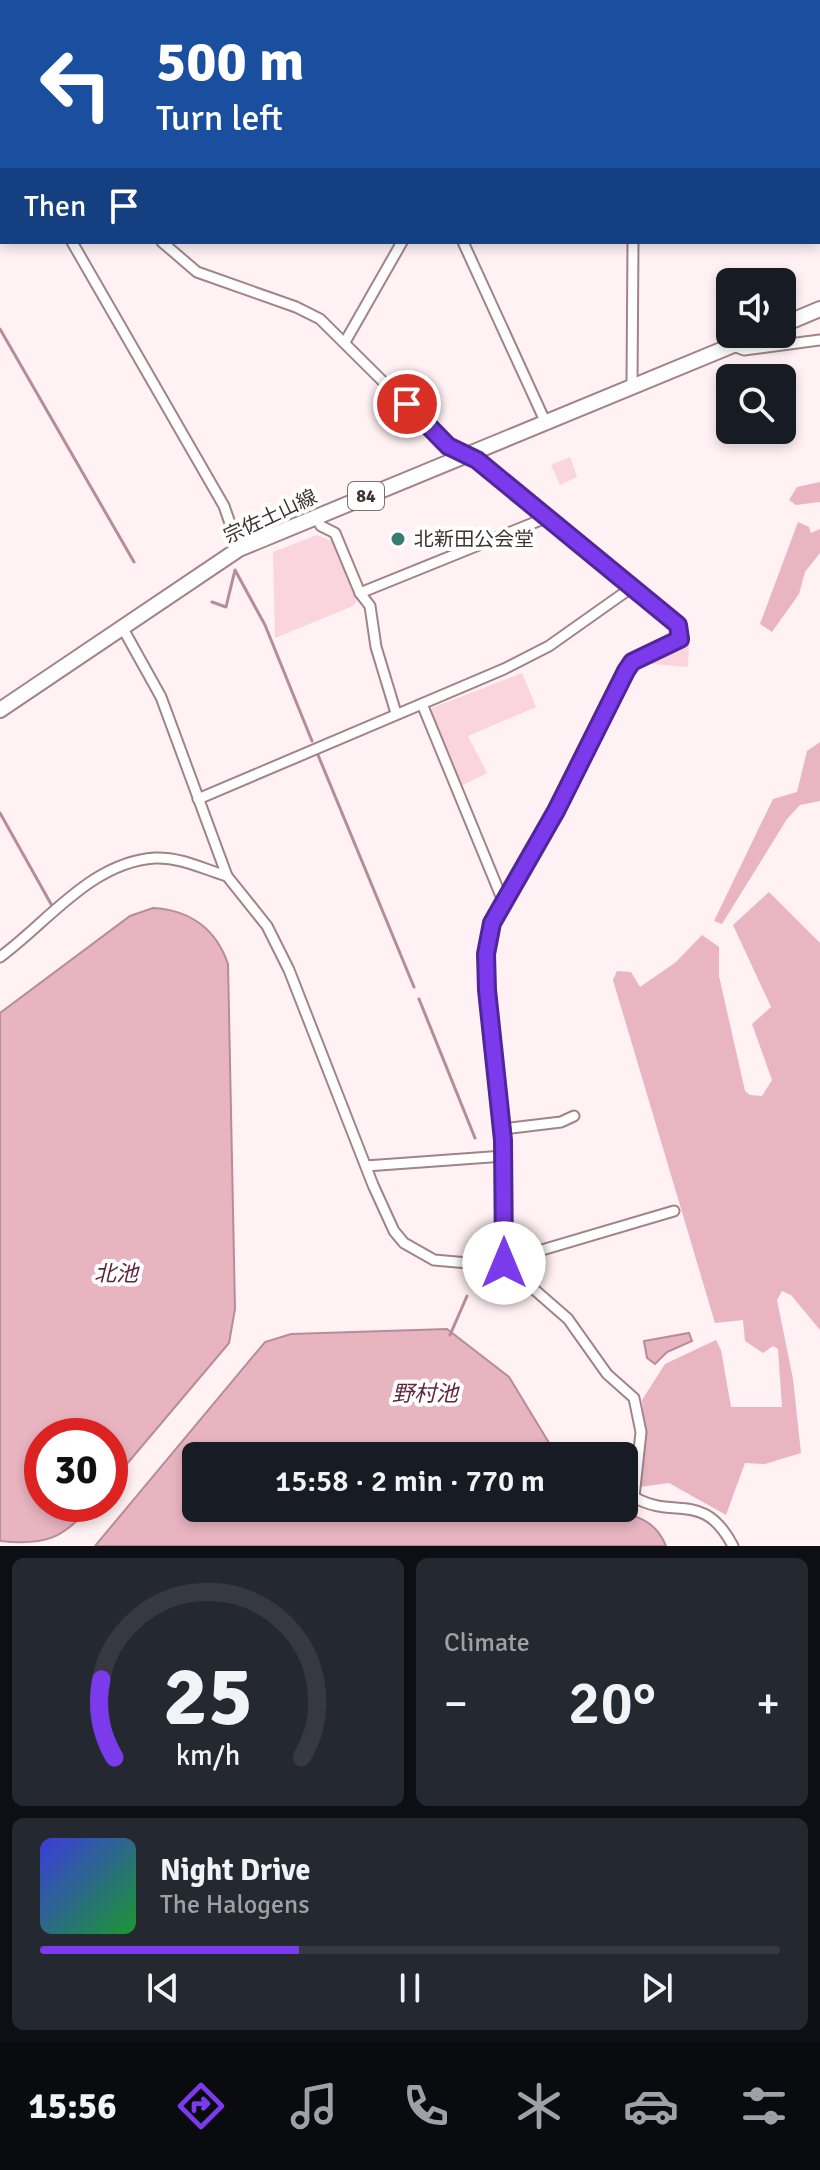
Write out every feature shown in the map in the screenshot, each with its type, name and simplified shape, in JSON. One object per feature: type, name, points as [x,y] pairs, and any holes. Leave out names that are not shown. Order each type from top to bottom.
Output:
[{"type":"main road","points":[[796,319],[820,309]]},
{"type":"main road","name":"宗佐土山線","points":[[0,710],[239,549],[724,348]]},
{"type":"street","points":[[73,244],[224,506],[239,549]]},
{"type":"street","points":[[164,244],[197,272],[308,312],[345,342],[448,446],[477,460],[678,625],[680,639],[632,662],[626,671],[556,811],[492,923],[486,954],[503,1129],[504,1263],[568,1319],[607,1374],[634,1398],[641,1432],[634,1497],[703,1511],[716,1520],[733,1546]]},
{"type":"street","points":[[345,342],[401,244]]},
{"type":"street","points":[[464,244],[545,421]]},
{"type":"street","points":[[632,385],[633,244]]},
{"type":"street","points":[[796,343],[820,340]]},
{"type":"street","points":[[739,348],[759,348]]},
{"type":"street","points":[[316,517],[321,526],[335,533],[360,593],[370,606],[376,647],[396,713]]},
{"type":"street","points":[[360,593],[548,517]]},
{"type":"street","points":[[198,799],[422,704],[549,646],[631,588]]},
{"type":"street","points":[[122,627],[161,697],[227,876],[275,938],[366,1166],[394,1231],[404,1243],[434,1260],[504,1263],[674,1211]]},
{"type":"street","points":[[422,704],[503,901]]},
{"type":"street","points":[[0,957],[28,936],[51,911],[105,874],[122,867],[157,858],[185,861],[227,876]]},
{"type":"street","points":[[503,1129],[561,1122],[574,1116]]},
{"type":"street","points":[[366,1166],[504,1156]]},
{"type":"shaded area","points":[[570,457],[577,477],[560,485],[551,465]]},
{"type":"shaded area","points":[[820,482],[820,502],[796,505],[789,500],[797,487]]},
{"type":"shaded area","points":[[798,522],[809,527],[811,533],[820,529],[820,553],[805,572],[799,594],[772,632],[760,624]]},
{"type":"shaded area","points":[[317,535],[334,542],[357,600],[353,606],[275,638],[273,552]]},
{"type":"shaded area","points":[[689,642],[688,667],[639,663]]},
{"type":"shaded area","points":[[522,673],[536,707],[468,736],[487,773],[461,786],[430,712],[432,708]]},
{"type":"shaded area","points":[[820,742],[820,801],[800,805],[787,819],[722,924],[714,921],[773,799],[797,792],[807,751]]},
{"type":"shaded area","points":[[769,892],[820,943],[820,1330],[791,1295],[782,1291],[777,1300],[793,1379],[801,1453],[765,1464],[745,1463],[726,1515],[669,1483],[639,1487],[645,1429],[642,1400],[665,1364],[716,1340],[721,1350],[731,1407],[782,1407],[778,1349],[773,1346],[763,1353],[745,1341],[743,1320],[715,1323],[613,980],[617,971],[631,972],[640,987],[676,962],[702,935],[719,947],[719,976],[745,1091],[750,1095],[762,1096],[772,1080],[752,1024],[771,1007],[733,925]]},
{"type":"water","name":"北池","points":[[153,908],[190,917],[209,931],[228,964],[235,1309],[229,1343],[128,1463],[128,1418],[24,1418],[24,1522],[76,1522],[63,1532],[42,1540],[0,1541],[0,1013],[130,916]]},
{"type":"water","name":"野村池","points":[[447,1329],[509,1377],[548,1442],[182,1442],[182,1522],[638,1522],[638,1518],[657,1530],[666,1546],[95,1546],[115,1522],[128,1522],[128,1506],[265,1342],[291,1334]]},
{"type":"water","points":[[689,1333],[692,1341],[667,1352],[655,1364],[647,1358],[644,1341]]},
{"type":"waterway","points":[[0,329],[134,562]]},
{"type":"waterway","points":[[212,602],[226,607],[235,570],[265,625],[312,741]]},
{"type":"waterway","points":[[318,755],[414,987]]},
{"type":"waterway","points":[[0,813],[51,904]]},
{"type":"waterway","points":[[419,999],[475,1138]]},
{"type":"waterway","points":[[450,1335],[467,1296]]},
{"type":"place","name":"北新田公会堂","points":[[398,539]]},
{"type":"route","points":[[407,404],[448,446],[477,460],[678,625],[680,639],[632,662],[626,671],[556,811],[492,923],[486,954],[487,990],[503,1140],[504,1263]]}]
